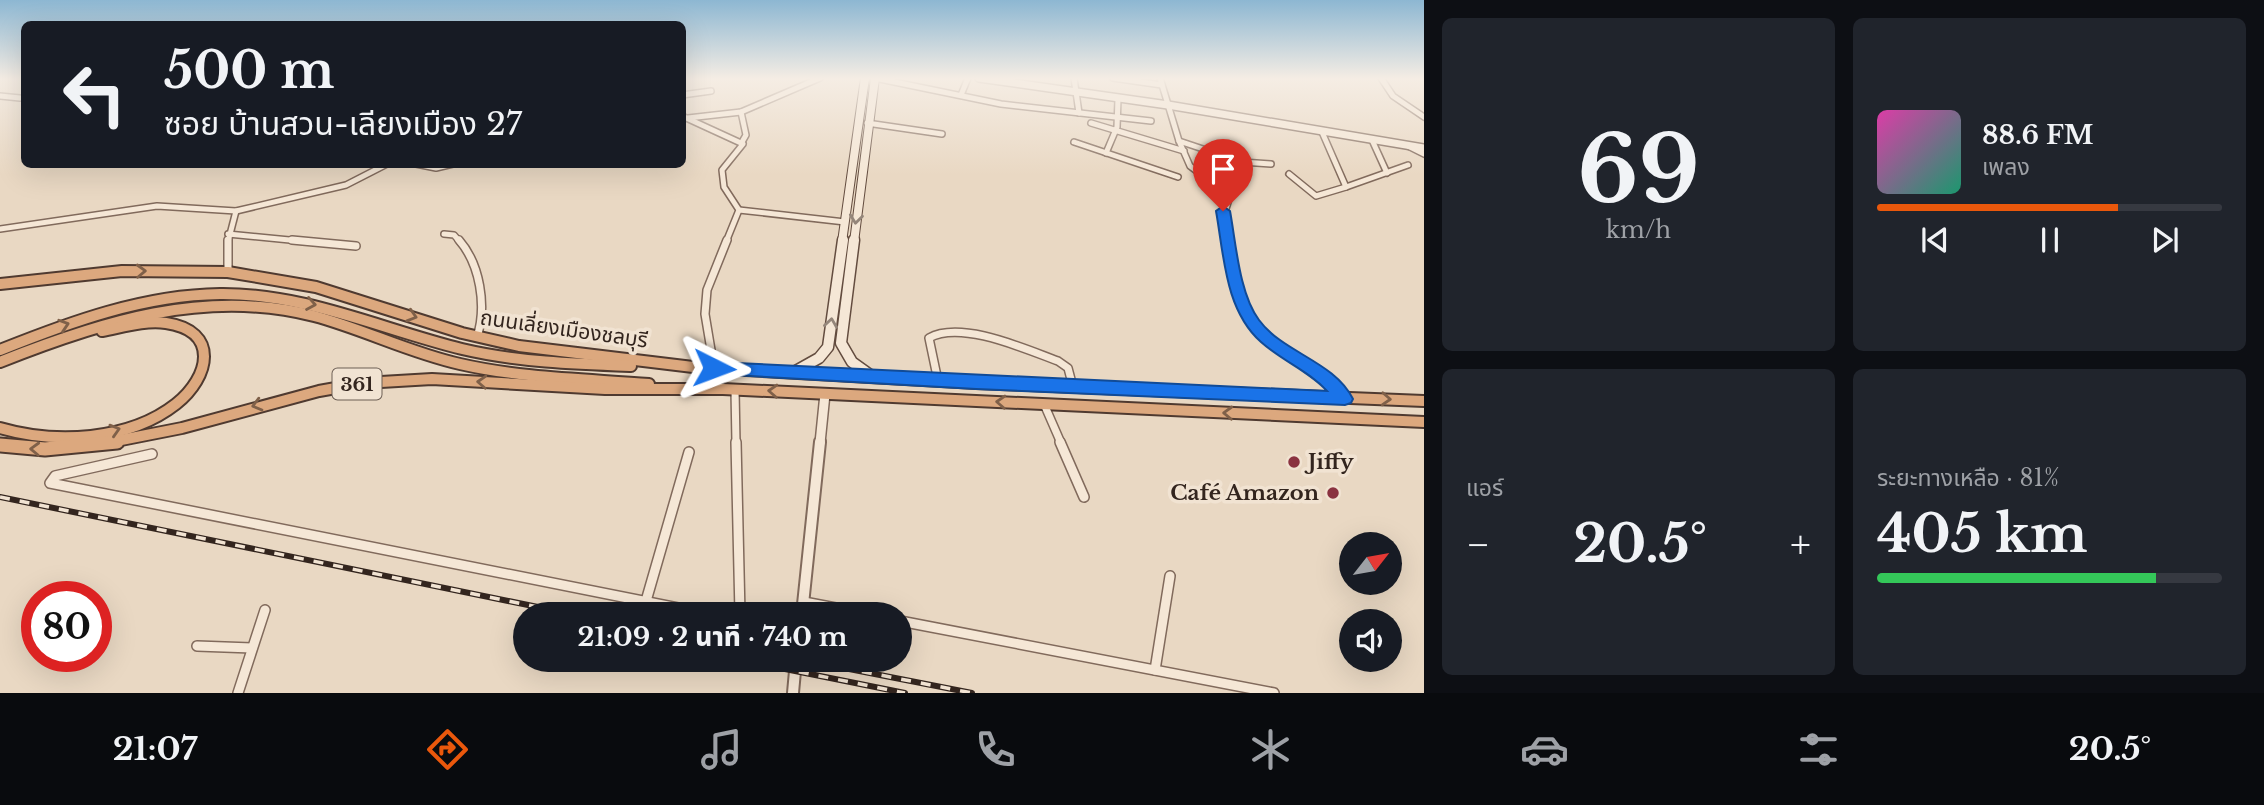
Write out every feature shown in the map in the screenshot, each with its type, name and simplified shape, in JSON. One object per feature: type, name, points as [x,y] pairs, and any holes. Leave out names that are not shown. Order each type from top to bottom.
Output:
[{"type":"highway","name":"ถนนเลี่ยงเมืองชลบุรี","points":[[0,284],[122,271],[228,272],[316,287],[477,337],[519,346],[693,367],[937,381],[1424,401]]},
{"type":"highway","points":[[0,350],[100,313],[160,300],[220,294],[274,297],[327,307],[428,339],[497,356],[568,364],[693,367]]},
{"type":"highway","points":[[0,362],[47,342],[112,322],[161,311],[216,304],[274,307],[313,316],[458,363],[502,372],[722,389]]},
{"type":"highway","points":[[0,428],[49,437],[100,435],[142,422],[174,405],[197,383],[206,362],[205,344],[193,330],[168,323],[137,325],[47,342]]},
{"type":"highway","name":"361","points":[[0,445],[31,450],[88,447],[148,436],[278,399],[367,383],[442,380],[640,390],[722,389],[1424,422]]},
{"type":"main road","points":[[794,372],[819,358],[828,347],[861,110]]},
{"type":"main road","points":[[869,110],[841,343],[852,362],[873,377]]},
{"type":"street","points":[[1048,110],[1152,121]]},
{"type":"street","points":[[1106,153],[1118,131],[1119,110]]},
{"type":"street","points":[[1170,110],[1179,141],[1196,172],[1230,196],[1223,211],[1240,299],[1253,324],[1268,339],[1326,379],[1345,399]]},
{"type":"street","points":[[1198,110],[1424,148]]},
{"type":"street","points":[[686,117],[741,111],[746,135],[722,170],[724,187],[738,210]]},
{"type":"street","points":[[686,117],[740,141]]},
{"type":"street","points":[[867,123],[942,134]]},
{"type":"street","points":[[1091,123],[1184,151]]},
{"type":"street","points":[[1322,132],[1346,187]]},
{"type":"street","points":[[1372,140],[1387,173]]},
{"type":"street","points":[[1179,141],[1241,162],[1271,164]]},
{"type":"street","points":[[1074,142],[1178,177]]},
{"type":"street","points":[[1408,146],[1424,154]]},
{"type":"street","points":[[1289,174],[1316,196],[1408,165]]},
{"type":"street","points":[[0,229],[157,206],[236,211],[346,185],[379,168]]},
{"type":"street","points":[[738,210],[845,222]]},
{"type":"street","points":[[714,368],[705,314],[707,290],[738,210]]},
{"type":"street","points":[[228,272],[228,234],[236,211]]},
{"type":"street","points":[[228,234],[356,246]]},
{"type":"street","points":[[444,234],[454,235],[475,261],[482,312],[477,337]]},
{"type":"street","points":[[937,381],[929,338],[938,332],[956,332],[1007,343],[1063,363],[1071,376],[1073,387]]},
{"type":"street","points":[[735,390],[740,602]]},
{"type":"street","points":[[804,602],[825,394]]},
{"type":"street","points":[[1044,404],[1084,497]]},
{"type":"street","points":[[646,601],[689,452]]},
{"type":"street","points":[[152,454],[55,476],[50,483],[651,602]]},
{"type":"street","points":[[1155,670],[1170,576]]},
{"type":"street","points":[[238,693],[265,610]]},
{"type":"street","points":[[912,623],[1273,693]]},
{"type":"street","points":[[197,646],[252,648]]},
{"type":"street","points":[[793,693],[795,672]]},
{"type":"railway","points":[[0,497],[513,602]]},
{"type":"railway","points":[[800,672],[905,693]]},
{"type":"railway","points":[[864,672],[972,693]]},
{"type":"place","name":"Jiffy","points":[[1294,462]]},
{"type":"place","name":"Café Amazon","points":[[1333,493]]},
{"type":"route","points":[[714,368],[976,383],[1345,399],[1326,379],[1268,339],[1253,324],[1240,299],[1223,211]]}]
